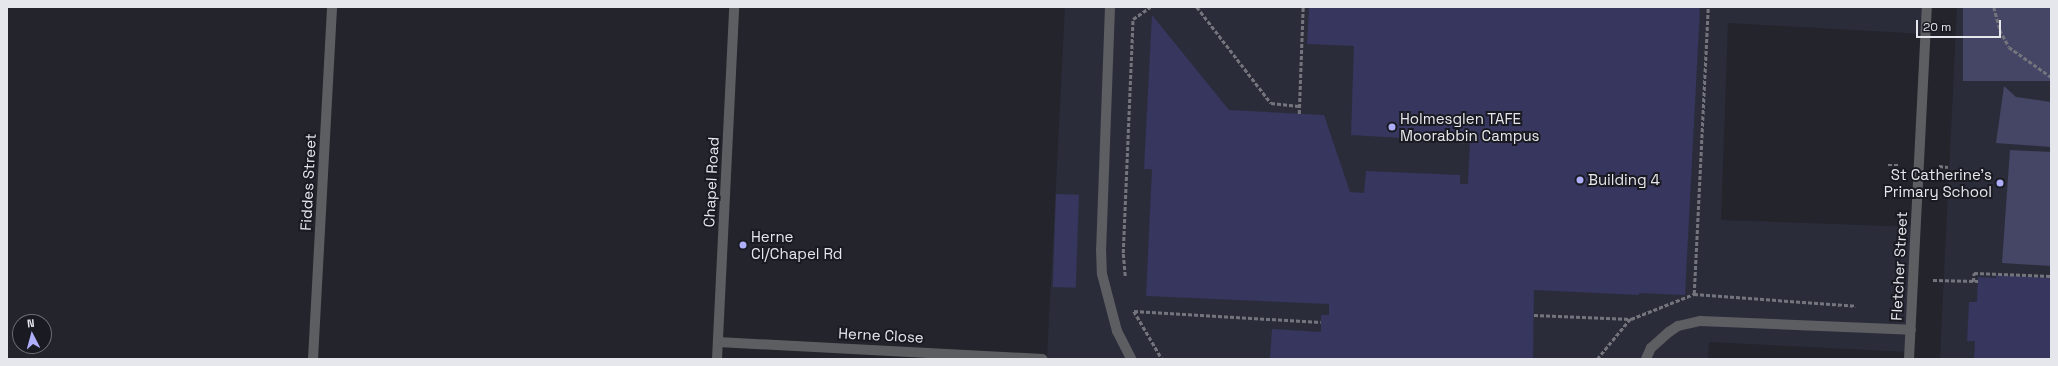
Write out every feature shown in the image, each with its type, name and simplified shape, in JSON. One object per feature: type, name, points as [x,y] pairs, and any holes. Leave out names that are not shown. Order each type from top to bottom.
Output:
[{"type":"street","name":"Fiddes Street","points":[[314,359],[332,7]]},
{"type":"street","name":"Chapel Road","points":[[717,359],[734,7]]},
{"type":"street","points":[[1110,7],[1101,249],[1102,274],[1117,332],[1131,359]]},
{"type":"street","name":"Fletcher Street","points":[[1909,359],[1927,7]]},
{"type":"street","points":[[1646,359],[1652,348],[1669,332],[1678,326],[1700,321],[1911,330]]},
{"type":"street","name":"Herne Close","points":[[718,342],[1043,359]]},
{"type":"path","points":[[1126,282],[1123,253],[1133,19],[1150,7]]},
{"type":"path","points":[[1197,7],[1271,103],[1300,106]]},
{"type":"path","points":[[1299,114],[1303,7]]},
{"type":"path","points":[[1694,294],[1708,7]]},
{"type":"path","points":[[1994,7],[2000,30],[2009,47],[2051,77]]},
{"type":"path","points":[[1973,282],[1974,273],[2051,276]]},
{"type":"path","points":[[1913,279],[1978,282]]},
{"type":"path","points":[[1534,315],[1631,319],[1694,294],[1858,306]]},
{"type":"path","points":[[1131,304],[1162,359]]},
{"type":"path","points":[[1134,311],[1321,322]]},
{"type":"path","points":[[1598,359],[1631,319]]},
{"type":"shaded area","name":"Holmesglen TAFE Moorabbin Campus","points":[[1065,7],[1927,7],[1926,34],[1728,23],[1721,220],[1916,227],[1909,352],[1709,342],[1708,359],[1047,359]]},
{"type":"shaded area","name":"St Catherine's Primary School","points":[[1957,7],[2051,7],[2051,359],[1940,359]]},
{"type":"shaded area","points":[[1963,7],[2051,7],[2051,81],[1963,81]]},
{"type":"shaded area","points":[[2004,86],[2016,97],[2051,102],[2051,147],[1996,143]]},
{"type":"shaded area","points":[[2010,150],[2051,152],[2051,266],[2002,263]]},
{"type":"building","name":"Building 4","points":[[1309,7],[1700,7],[1685,295],[1639,293],[1639,295],[1534,290],[1533,359],[1270,359],[1272,329],[1321,332],[1321,315],[1329,315],[1329,304],[1146,296],[1152,169],[1144,169],[1152,15],[1229,110],[1324,115],[1350,192],[1364,193],[1366,171],[1460,175],[1460,184],[1468,184],[1470,142],[1351,135],[1354,46],[1307,44]]},
{"type":"building","points":[[1056,194],[1079,195],[1076,288],[1053,287]]},
{"type":"building","points":[[1996,275],[2051,278],[2051,359],[1974,359],[1975,341],[1967,341],[1969,302],[1977,302],[1978,277],[1996,278]]},
{"type":"place","name":"Holmesglen TAFE Moorabbin Campus","points":[[1392,127]]},
{"type":"place","name":"Building 4","points":[[1580,180]]},
{"type":"place","name":"St Catherine's Primary School","points":[[2000,183]]},
{"type":"place","name":"Herne Cl/Chapel Rd","points":[[743,245]]}]
